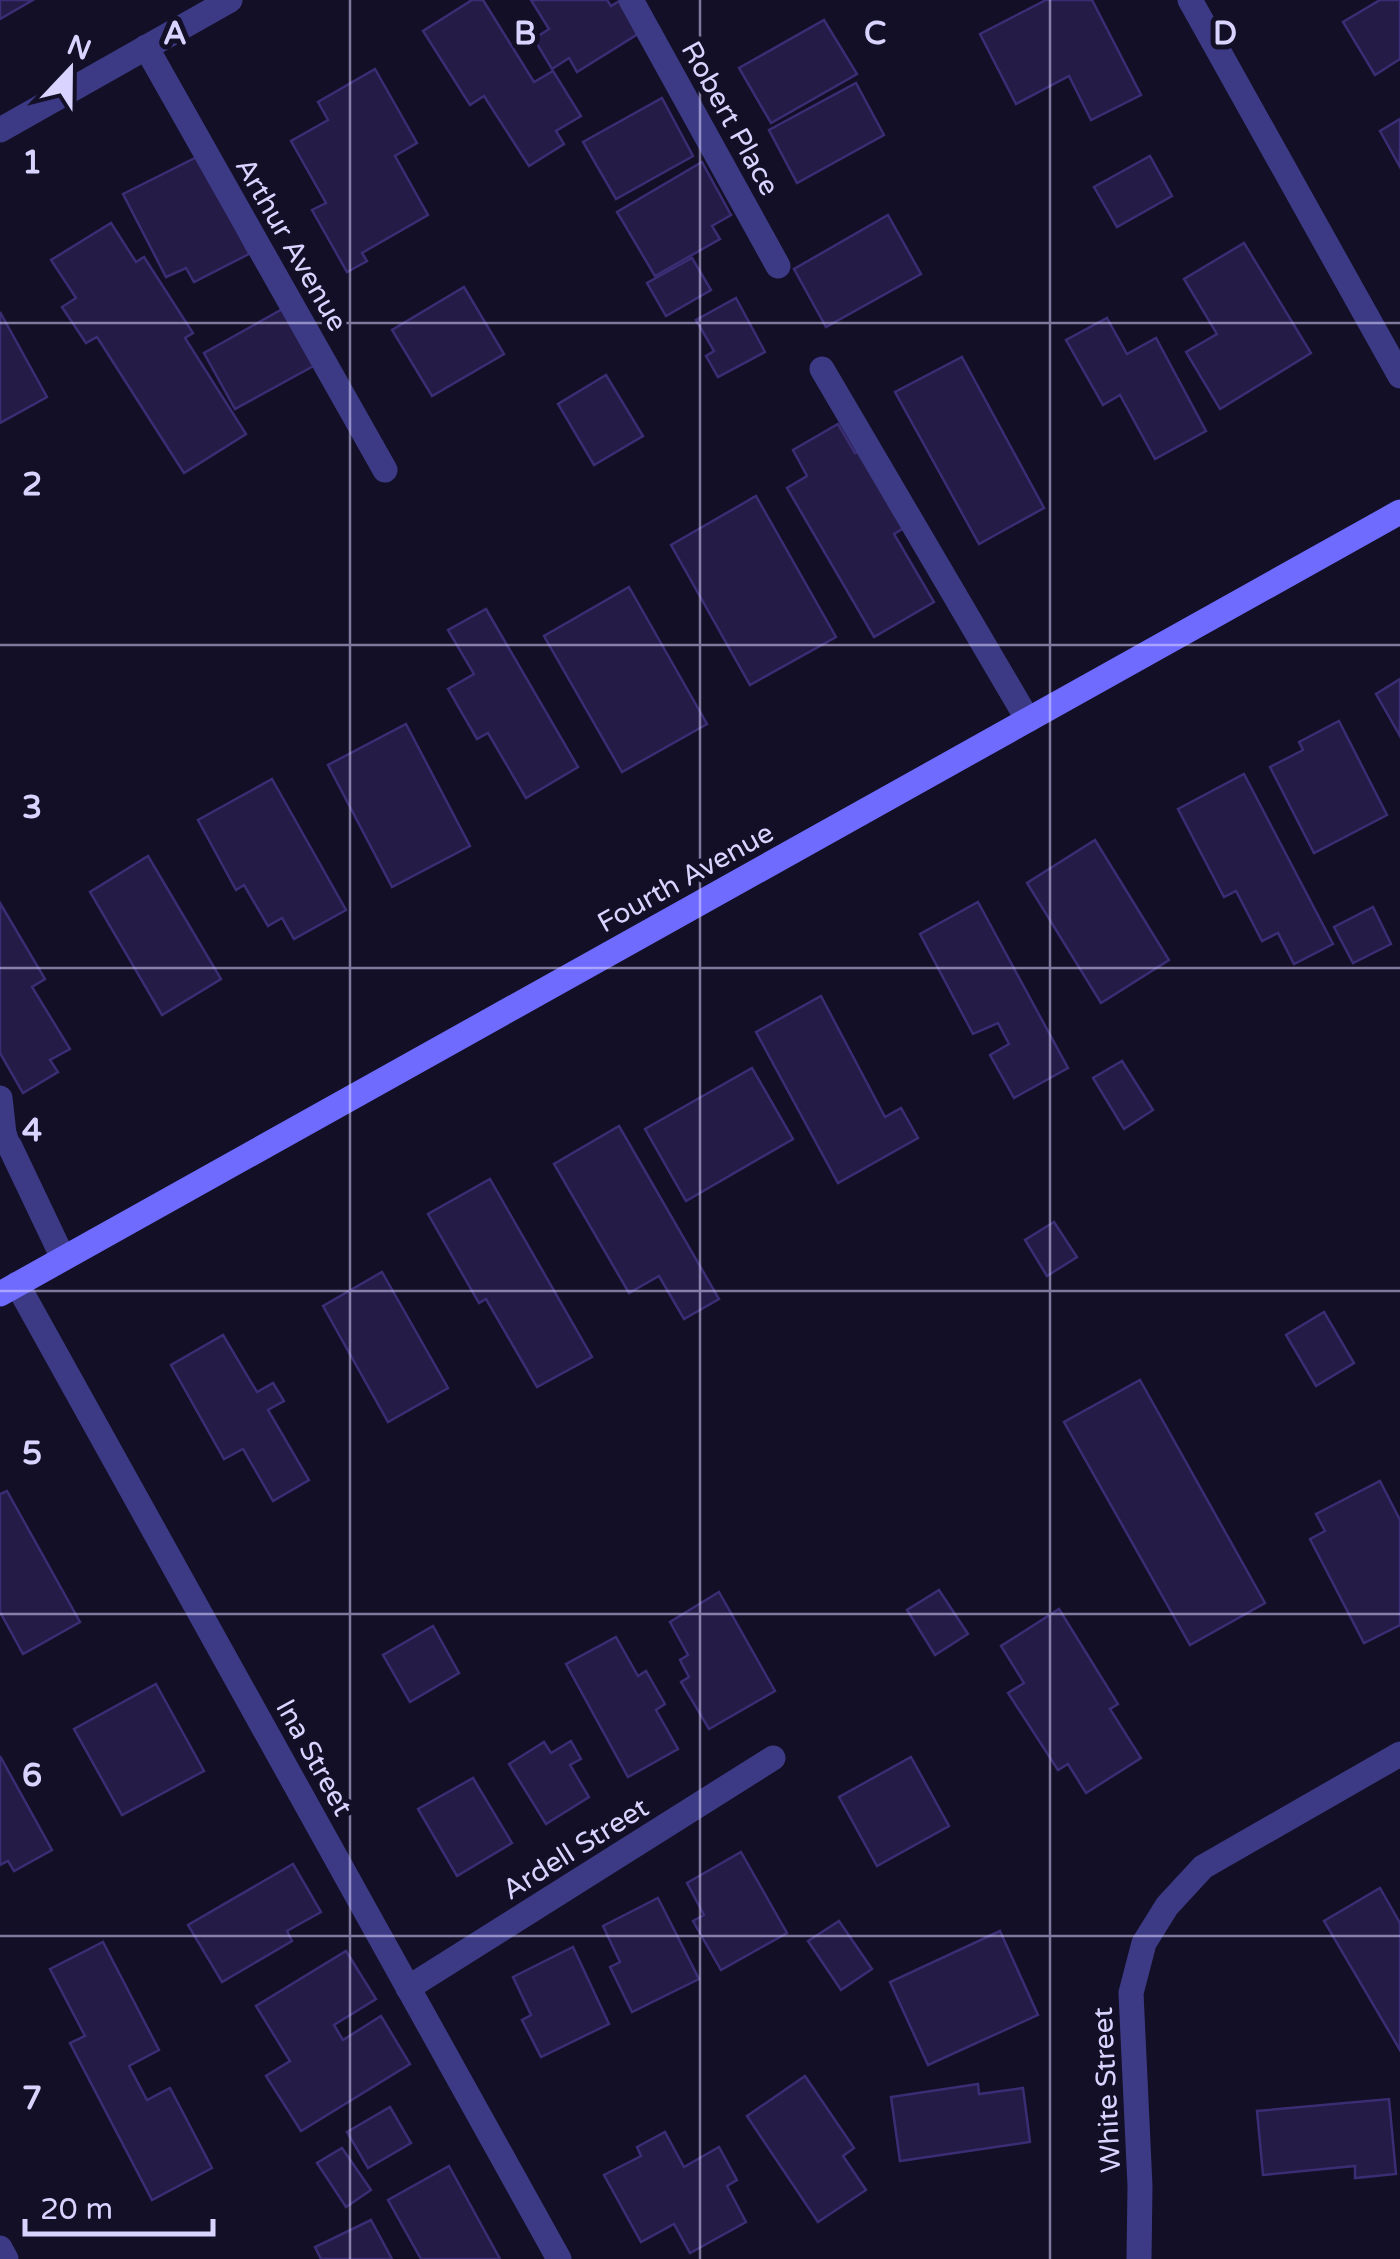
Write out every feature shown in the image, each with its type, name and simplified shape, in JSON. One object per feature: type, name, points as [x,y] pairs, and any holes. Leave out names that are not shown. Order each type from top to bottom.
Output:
[{"type":"street","points":[[0,130],[230,0]]},
{"type":"street","name":"Robert Place","points":[[630,0],[778,266]]},
{"type":"street","points":[[1190,0],[1400,376]]},
{"type":"street","name":"Arthur Avenue","points":[[146,47],[385,470]]},
{"type":"street","points":[[822,368],[1028,720]]},
{"type":"street","name":"Fourth Avenue","points":[[9,1289],[1400,512]]},
{"type":"street","points":[[0,1098],[4,1134],[64,1258]]},
{"type":"street","name":"Ina Street","points":[[9,1289],[559,2259]]},
{"type":"street","name":"White Street","points":[[1139,2259],[1140,2186],[1131,1993],[1144,1942],[1167,1906],[1203,1867],[1400,1754]]},
{"type":"street","name":"Ardell Street","points":[[408,1988],[774,1758]]},
{"type":"street","points":[[0,2248],[6,2259]]},
{"type":"building","points":[[0,0],[33,0],[0,19]]},
{"type":"building","points":[[472,0],[483,0],[534,82],[553,71],[581,116],[556,131],[564,144],[529,166],[484,96],[470,105],[423,31]]},
{"type":"building","points":[[531,0],[607,0],[611,6],[621,0],[641,32],[577,72],[569,58],[552,69],[534,39],[549,29]]},
{"type":"building","points":[[1046,0],[1092,0],[1141,95],[1091,120],[1069,76],[1016,104],[980,34]]},
{"type":"building","points":[[1380,0],[1400,0],[1400,59],[1375,75],[1343,22]]},
{"type":"building","points":[[824,20],[857,74],[771,123],[739,68]]},
{"type":"building","points":[[375,69],[417,143],[395,156],[428,215],[362,253],[367,261],[347,272],[312,210],[326,203],[291,141],[328,120],[318,102]]},
{"type":"building","points":[[856,83],[884,135],[797,183],[769,130]]},
{"type":"building","points":[[662,98],[693,156],[616,199],[583,142]]},
{"type":"building","points":[[1400,119],[1400,167],[1380,131]]},
{"type":"building","points":[[199,156],[249,254],[194,282],[186,268],[166,277],[123,194]]},
{"type":"building","points":[[1150,156],[1172,196],[1117,227],[1094,187]]},
{"type":"building","points":[[702,162],[731,215],[712,226],[720,239],[655,276],[617,212]]},
{"type":"building","points":[[888,215],[921,274],[826,327],[794,269]]},
{"type":"building","points":[[111,223],[136,262],[144,257],[193,333],[185,338],[246,434],[184,473],[97,337],[86,343],[62,307],[76,298],[51,260]]},
{"type":"building","points":[[1244,243],[1311,353],[1220,409],[1186,352],[1217,334],[1184,279]]},
{"type":"building","points":[[692,258],[711,290],[666,316],[647,283]]},
{"type":"building","points":[[464,287],[504,354],[432,396],[392,330]]},
{"type":"building","points":[[736,298],[765,352],[718,377],[706,356],[714,351],[696,320]]},
{"type":"building","points":[[286,307],[317,364],[235,409],[204,353]]},
{"type":"building","points":[[0,312],[47,397],[0,423]]},
{"type":"building","points":[[1107,318],[1127,354],[1156,338],[1206,431],[1155,459],[1120,395],[1103,405],[1066,340]]},
{"type":"building","points":[[962,357],[1044,508],[979,544],[895,392]]},
{"type":"building","points":[[606,375],[643,436],[594,465],[558,404]]},
{"type":"building","points":[[838,424],[855,453],[865,448],[909,525],[894,534],[934,602],[874,637],[787,488],[807,476],[793,450]]},
{"type":"building","points":[[756,496],[836,637],[750,685],[671,545]]},
{"type":"building","points":[[629,587],[707,724],[622,772],[544,636]]},
{"type":"building","points":[[486,609],[578,767],[526,798],[488,733],[477,739],[448,689],[474,674],[448,630]]},
{"type":"building","points":[[1400,679],[1400,736],[1376,694]]},
{"type":"building","points":[[1339,721],[1387,815],[1314,853],[1270,767],[1303,750],[1299,742]]},
{"type":"building","points":[[406,724],[470,846],[392,887],[328,765]]},
{"type":"building","points":[[1244,774],[1333,944],[1294,964],[1278,933],[1262,941],[1236,891],[1224,897],[1178,809]]},
{"type":"building","points":[[272,779],[346,910],[294,939],[282,918],[268,926],[244,885],[236,890],[198,820]]},
{"type":"building","points":[[1095,840],[1169,960],[1101,1003],[1027,883]]},
{"type":"building","points":[[148,856],[221,979],[162,1015],[90,892]]},
{"type":"building","points":[[978,902],[1068,1068],[1014,1098],[990,1055],[1009,1044],[998,1023],[973,1034],[920,934]]},
{"type":"building","points":[[0,903],[45,979],[32,987],[70,1049],[50,1060],[58,1072],[23,1093],[0,1053]]},
{"type":"building","points":[[1373,907],[1391,944],[1353,963],[1334,927]]},
{"type":"building","points":[[821,996],[885,1117],[901,1108],[918,1138],[838,1183],[756,1032]]},
{"type":"building","points":[[1122,1061],[1153,1110],[1124,1129],[1093,1078]]},
{"type":"building","points":[[752,1068],[793,1139],[686,1201],[645,1129]]},
{"type":"building","points":[[619,1126],[719,1299],[684,1319],[659,1276],[629,1293],[554,1164]]},
{"type":"building","points":[[490,1179],[592,1357],[537,1387],[486,1299],[479,1303],[428,1214]]},
{"type":"building","points":[[1054,1222],[1077,1257],[1047,1276],[1025,1240]]},
{"type":"building","points":[[382,1272],[448,1388],[388,1422],[323,1306]]},
{"type":"building","points":[[1324,1312],[1354,1363],[1316,1386],[1286,1335]]},
{"type":"building","points":[[223,1335],[257,1392],[273,1383],[284,1401],[268,1410],[309,1480],[273,1501],[243,1449],[224,1459],[171,1365]]},
{"type":"building","points":[[1140,1380],[1265,1603],[1190,1645],[1064,1422]]},
{"type":"building","points":[[1380,1481],[1400,1520],[1400,1625],[1364,1643],[1310,1539],[1325,1531],[1316,1514]]},
{"type":"building","points":[[7,1491],[80,1622],[23,1654],[0,1612],[0,1494]]},
{"type":"building","points":[[939,1590],[968,1634],[935,1655],[907,1610]]},
{"type":"building","points":[[719,1592],[775,1691],[709,1729],[681,1682],[689,1677],[680,1660],[688,1655],[670,1622]]},
{"type":"building","points":[[1059,1609],[1118,1704],[1110,1709],[1141,1758],[1086,1793],[1068,1764],[1058,1770],[1008,1693],[1024,1683],[1001,1646]]},
{"type":"building","points":[[433,1626],[459,1673],[410,1702],[383,1655]]},
{"type":"building","points":[[616,1637],[638,1676],[646,1671],[665,1704],[656,1710],[678,1749],[628,1777],[566,1664]]},
{"type":"building","points":[[156,1684],[204,1771],[122,1815],[74,1729]]},
{"type":"building","points":[[571,1741],[581,1759],[570,1765],[589,1797],[546,1824],[509,1764],[544,1742],[551,1753]]},
{"type":"building","points":[[0,1756],[52,1850],[14,1871],[8,1861],[0,1865]]},
{"type":"building","points":[[911,1757],[949,1826],[877,1866],[839,1797]]},
{"type":"building","points":[[473,1778],[512,1843],[457,1876],[418,1809]]},
{"type":"building","points":[[741,1852],[787,1933],[721,1970],[693,1921],[704,1915],[687,1883]]},
{"type":"building","points":[[293,1864],[321,1912],[287,1931],[292,1941],[222,1982],[188,1925]]},
{"type":"building","points":[[1380,1888],[1400,1923],[1400,2050],[1324,1921]]},
{"type":"building","points":[[658,1898],[699,1979],[632,2012],[610,1967],[620,1962],[603,1926]]},
{"type":"building","points":[[839,1921],[872,1969],[841,1990],[808,1941]]},
{"type":"building","points":[[1000,1931],[1038,2015],[928,2065],[890,1982]]},
{"type":"building","points":[[103,1942],[159,2050],[129,2066],[147,2100],[170,2088],[212,2168],[152,2200],[70,2043],[85,2036],[50,1969]]},
{"type":"building","points":[[573,1947],[609,2024],[541,2057],[522,2020],[531,2015],[513,1977]]},
{"type":"building","points":[[346,1951],[376,1999],[334,2025],[343,2040],[381,2016],[410,2064],[301,2131],[266,2076],[290,2061],[256,2006]]},
{"type":"building","points":[[805,2076],[854,2148],[843,2156],[866,2190],[818,2222],[747,2116]]},
{"type":"building","points":[[978,2084],[979,2094],[1023,2088],[1030,2142],[900,2161],[891,2097]]},
{"type":"building","points":[[1389,2099],[1396,2174],[1355,2178],[1355,2166],[1263,2175],[1257,2111]]},
{"type":"building","points":[[390,2107],[411,2143],[368,2168],[347,2132]]},
{"type":"building","points":[[665,2132],[684,2167],[719,2147],[737,2180],[727,2186],[746,2222],[690,2253],[674,2224],[641,2242],[604,2175],[641,2156],[637,2147]]},
{"type":"building","points":[[342,2148],[371,2190],[346,2207],[317,2163]]},
{"type":"building","points":[[449,2166],[500,2259],[421,2259],[388,2200]]},
{"type":"building","points":[[371,2220],[392,2259],[321,2259],[315,2247]]}]
